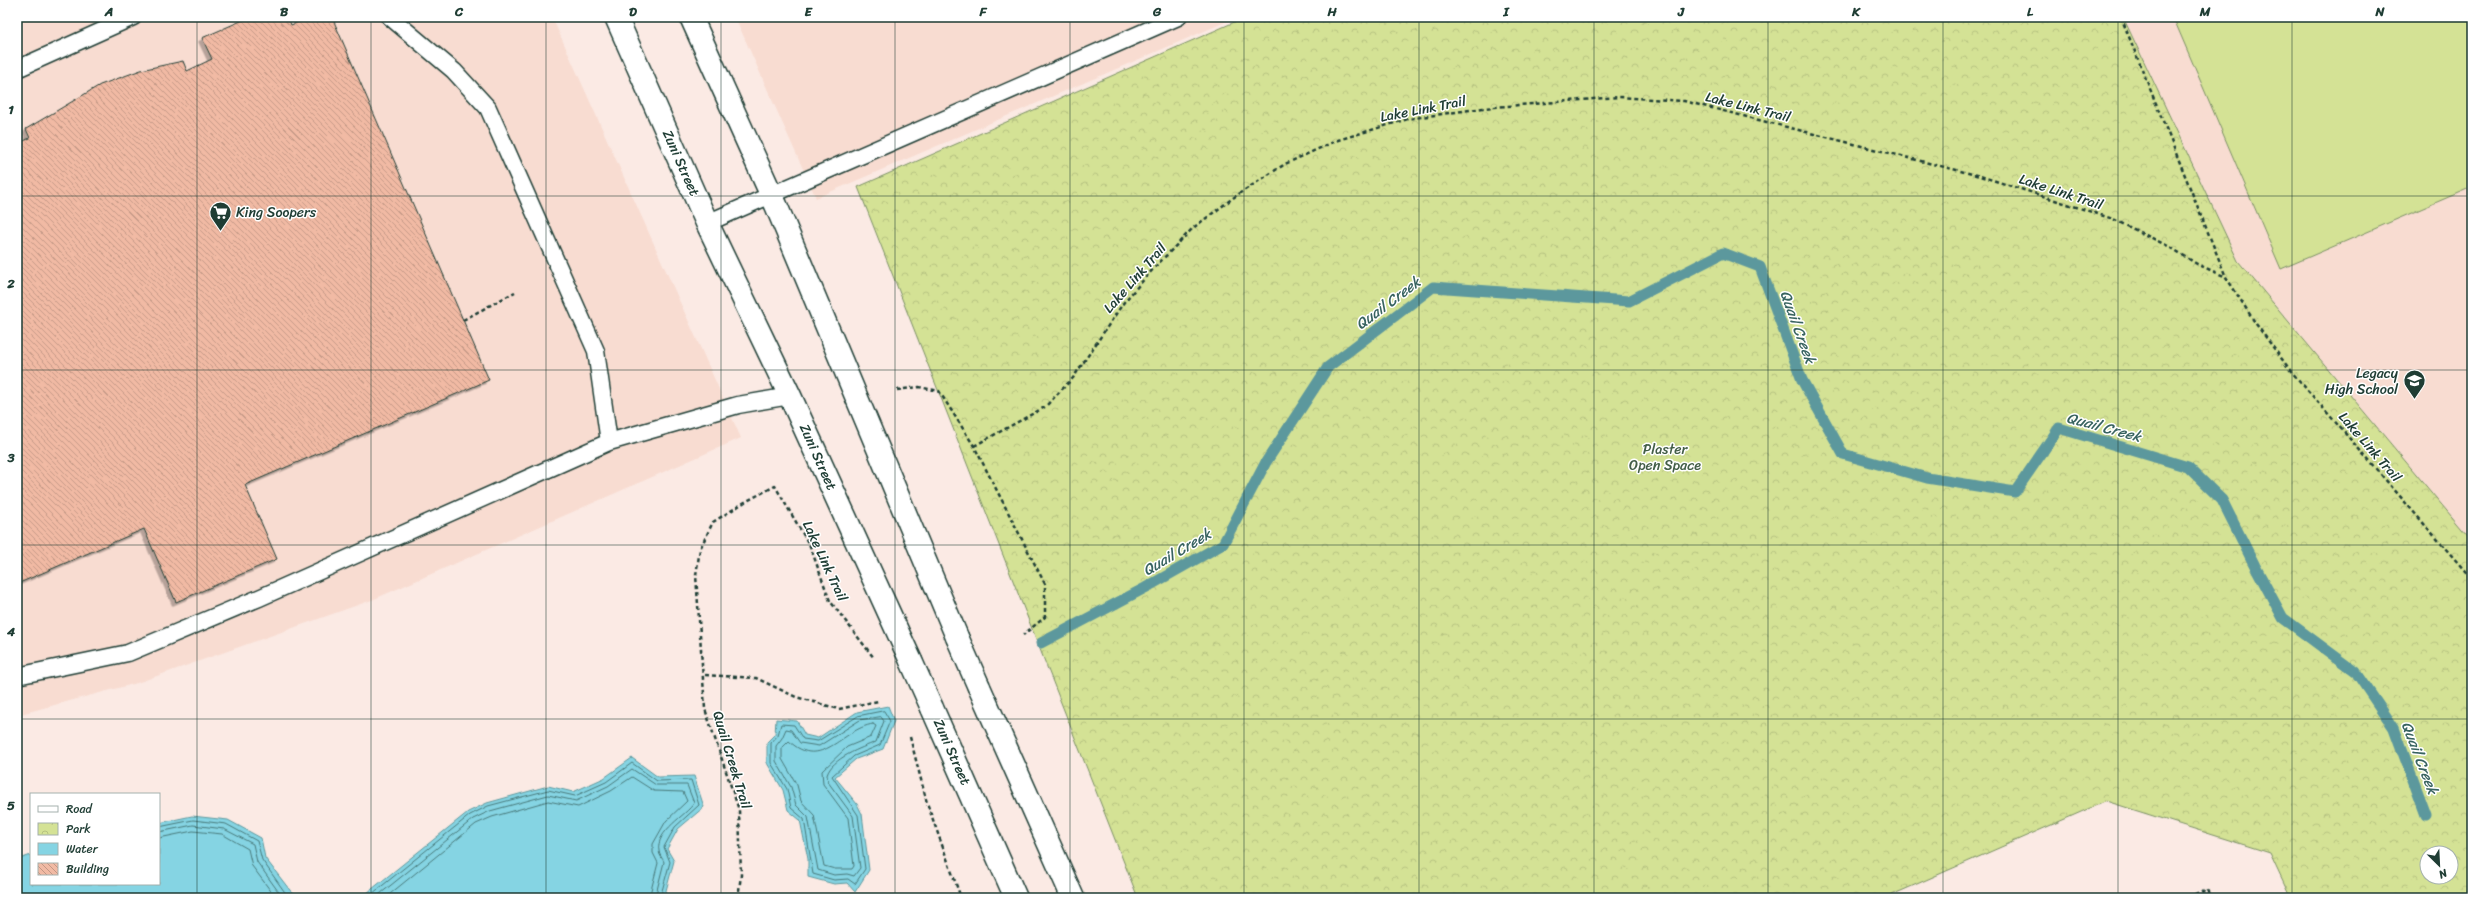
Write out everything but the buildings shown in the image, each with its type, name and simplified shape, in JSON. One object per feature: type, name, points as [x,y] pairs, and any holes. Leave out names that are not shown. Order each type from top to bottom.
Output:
[{"type":"main road","name":"Zuni Street","points":[[616,17],[707,223],[790,396],[911,660],[1016,898]]},
{"type":"main road","points":[[691,17],[772,194],[957,637],[1073,898]]},
{"type":"lane","points":[[17,69],[133,17]]},
{"type":"lane","points":[[390,17],[454,72],[488,108],[596,351],[609,442]]},
{"type":"lane","points":[[707,223],[1178,17]]},
{"type":"lane","points":[[17,676],[128,652],[259,598],[609,442],[738,405],[790,396]]},
{"type":"path","points":[[2121,17],[2226,278]]},
{"type":"path","name":"Lake Link Trail","points":[[974,446],[1045,407],[1073,378],[1124,302],[1193,228],[1236,194],[1285,164],[1338,140],[1408,120],[1483,108],[1618,96],[1684,101],[1980,176],[2059,201],[2113,219],[2170,247],[2197,264],[2226,278],[2256,324],[2290,370],[2472,579]]},
{"type":"path","points":[[463,320],[514,292]]},
{"type":"path","points":[[897,390],[919,387],[939,391],[974,446],[1045,584],[1045,617],[1023,635]]},
{"type":"path","name":"Lake Link Trail","points":[[705,675],[696,575],[700,548],[713,522],[745,502],[775,486],[810,546],[830,601],[875,659]]},
{"type":"path","points":[[705,675],[756,678],[796,697],[839,708],[878,701]]},
{"type":"path","name":"Quail Creek Trail","points":[[705,675],[705,709],[739,810],[741,875],[738,898]]},
{"type":"path","points":[[908,732],[927,803],[961,898]]},
{"type":"path","points":[[2188,898],[2207,890],[2211,898]]},
{"type":"shaded area","points":[[17,17],[552,17],[741,438],[372,600],[137,683],[17,715]]},
{"type":"shaded area","points":[[735,17],[1237,17],[816,198]]},
{"type":"shaded area","name":"Legacy High School","points":[[2123,17],[2472,17],[2472,541],[2238,261]]},
{"type":"green space","name":"Plaster Open Space","points":[[1246,17],[2123,17],[2238,261],[2472,541],[2472,898],[2291,898],[2270,853],[2106,801],[1885,898],[1138,898],[858,187]]},
{"type":"green space","points":[[2173,17],[2472,17],[2472,187],[2281,269]]},
{"type":"water","points":[[888,706],[894,721],[883,749],[856,759],[835,777],[857,804],[862,814],[869,870],[855,892],[847,883],[834,884],[808,877],[808,859],[800,820],[788,810],[783,790],[767,763],[767,742],[775,734],[776,719],[797,721],[805,735],[818,738],[857,712]]},
{"type":"water","points":[[632,758],[658,777],[694,776],[704,807],[678,829],[667,849],[674,861],[664,898],[357,898],[362,897],[468,812],[487,803],[548,786],[573,792],[604,778]]},
{"type":"water","points":[[192,816],[228,820],[261,838],[265,858],[296,898],[17,898],[17,860],[30,855],[30,885],[160,885],[160,823]]},
{"type":"waterway","name":"Quail Creek","points":[[1041,643],[1145,588],[1223,544],[1266,462],[1328,367],[1433,287],[1629,301],[1723,253],[1760,267],[1802,380],[1843,454],[1927,478],[2015,492],[2059,428],[2188,467],[2222,500],[2283,618],[2356,672],[2394,728],[2426,815]]},
{"type":"place","name":"King Soopers","points":[[221,232]]},
{"type":"place","name":"Legacy High School","points":[[2414,400]]}]
